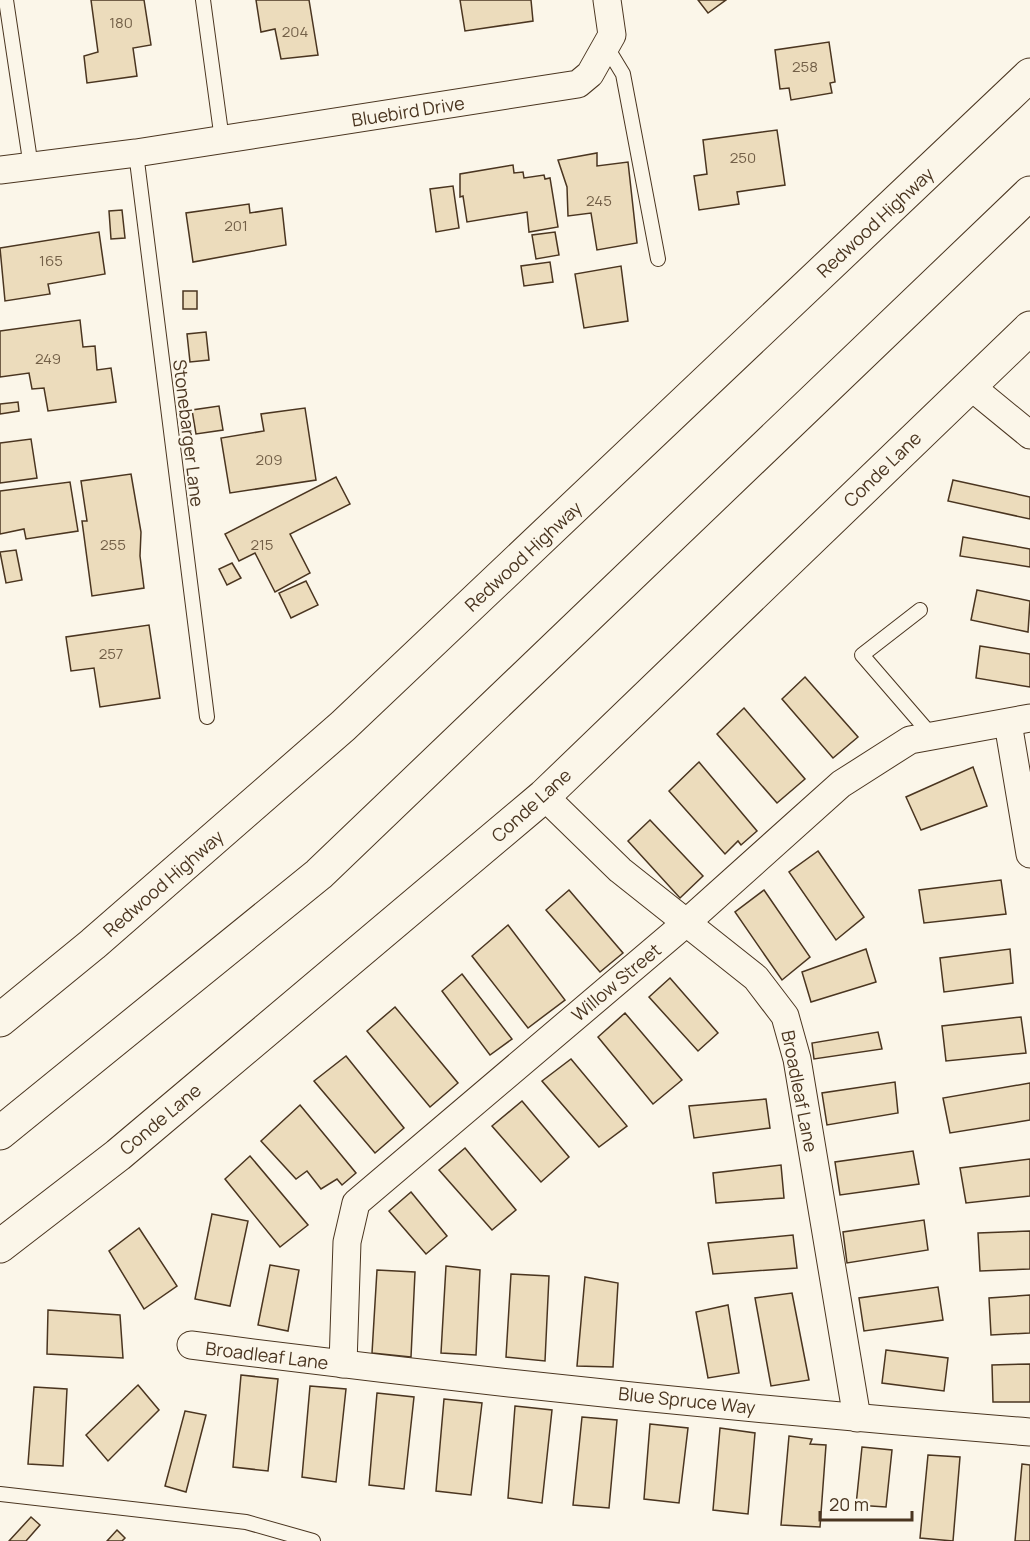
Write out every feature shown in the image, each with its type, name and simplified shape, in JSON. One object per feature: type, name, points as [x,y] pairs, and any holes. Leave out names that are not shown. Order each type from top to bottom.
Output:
[{"type":"main road","name":"Redwood Highway","points":[[0,1020],[93,944],[343,726],[1030,75]]},
{"type":"main road","points":[[0,1133],[319,874],[1030,193]]},
{"type":"main road","name":"Conde Lane","points":[[0,1246],[127,1147],[544,796],[1030,328]]},
{"type":"street","points":[[606,46],[612,35],[607,0]]},
{"type":"street","name":"Bluebird Drive","points":[[0,170],[136,153],[578,84],[590,74],[606,46]]},
{"type":"street","points":[[969,386],[1030,435]]},
{"type":"street","points":[[1019,720],[1030,854]]},
{"type":"street","name":"Willow Street","points":[[344,1364],[347,1242],[356,1203],[686,923],[841,784],[910,740],[1019,720]]},
{"type":"street","name":"Broadleaf Lane","points":[[544,796],[620,870],[756,978],[785,1016],[797,1059],[857,1418]]},
{"type":"street","name":"Broadleaf Lane","points":[[191,1345],[344,1364]]},
{"type":"street","name":"Blue Spruce Way","points":[[344,1364],[857,1418],[1030,1432]]},
{"type":"lane","points":[[6,0],[31,166]]},
{"type":"lane","points":[[203,0],[222,140]]},
{"type":"lane","points":[[606,46],[623,74],[658,259]]},
{"type":"lane","name":"Stonebarger Lane","points":[[136,153],[207,717]]},
{"type":"lane","points":[[920,610],[862,655],[932,736]]},
{"type":"lane","points":[[0,1494],[246,1522],[313,1541]]},
{"type":"building","points":[[91,0],[144,0],[151,45],[133,48],[137,76],[87,83],[84,56],[98,52]]},
{"type":"building","points":[[256,0],[309,0],[318,55],[281,59],[275,29],[261,32]]},
{"type":"building","points":[[460,0],[531,0],[533,21],[465,31]]},
{"type":"building","points":[[698,0],[726,0],[708,13]]},
{"type":"building","points":[[829,42],[835,82],[830,83],[832,93],[791,100],[789,88],[780,89],[775,50]]},
{"type":"building","points":[[777,130],[785,185],[737,192],[739,204],[699,210],[694,176],[707,174],[703,140]]},
{"type":"building","points":[[597,153],[597,166],[628,162],[637,243],[597,250],[591,213],[568,216],[567,187],[558,160]]},
{"type":"building","points":[[513,165],[514,173],[523,172],[524,178],[544,175],[545,179],[550,178],[558,227],[529,232],[527,212],[467,222],[463,196],[460,197],[460,174]]},
{"type":"building","points":[[453,186],[459,228],[436,232],[430,189]]},
{"type":"building","points":[[249,204],[250,213],[282,208],[286,245],[193,262],[186,213]]},
{"type":"building","points":[[122,210],[125,238],[111,239],[109,211]]},
{"type":"building","points":[[99,232],[105,274],[48,284],[50,294],[5,301],[0,248]]},
{"type":"building","points":[[555,232],[559,255],[536,259],[532,235]]},
{"type":"building","points":[[550,262],[553,282],[524,286],[521,266]]},
{"type":"building","points":[[621,266],[628,321],[584,328],[575,274]]},
{"type":"building","points":[[183,291],[197,291],[197,309],[183,309]]},
{"type":"building","points":[[80,320],[83,347],[95,346],[97,370],[111,368],[116,402],[48,411],[44,388],[32,389],[29,373],[0,377],[0,331]]},
{"type":"building","points":[[206,332],[209,360],[190,362],[187,334]]},
{"type":"building","points":[[18,402],[19,411],[0,414],[0,404]]},
{"type":"building","points":[[219,406],[223,430],[196,434],[192,410]]},
{"type":"building","points":[[305,408],[316,480],[230,493],[221,438],[264,431],[261,414]]},
{"type":"building","points":[[31,439],[37,478],[0,483],[0,443]]},
{"type":"building","points":[[131,474],[141,532],[140,556],[144,588],[92,596],[82,521],[87,521],[81,481]]},
{"type":"building","points":[[336,477],[350,504],[290,534],[310,573],[275,592],[255,553],[239,561],[225,534]]},
{"type":"building","points":[[953,480],[1030,497],[1030,519],[948,501]]},
{"type":"building","points":[[70,482],[78,531],[26,539],[24,529],[0,534],[0,491]]},
{"type":"building","points":[[963,537],[1030,549],[1030,567],[960,556]]},
{"type":"building","points":[[16,550],[22,580],[6,583],[0,552]]},
{"type":"building","points":[[232,563],[241,578],[227,585],[219,569]]},
{"type":"building","points":[[306,581],[318,605],[291,618],[279,593]]},
{"type":"building","points":[[977,590],[1030,601],[1028,632],[971,620]]},
{"type":"building","points":[[149,625],[160,698],[100,707],[94,668],[71,671],[66,637]]},
{"type":"building","points":[[980,646],[1030,654],[1030,687],[976,678]]},
{"type":"building","points":[[805,677],[858,737],[833,758],[782,699]]},
{"type":"building","points":[[744,708],[805,779],[777,803],[717,734]]},
{"type":"building","points":[[699,762],[757,831],[741,845],[738,841],[725,854],[669,791]]},
{"type":"building","points":[[973,767],[987,806],[921,830],[906,797]]},
{"type":"building","points":[[650,820],[703,876],[680,898],[628,841]]},
{"type":"building","points":[[818,851],[864,917],[836,940],[789,872]]},
{"type":"building","points":[[1001,880],[1006,914],[924,923],[919,890]]},
{"type":"building","points":[[569,890],[623,953],[600,972],[546,910]]},
{"type":"building","points":[[764,890],[810,957],[782,980],[735,912]]},
{"type":"building","points":[[508,925],[565,1000],[528,1028],[472,956]]},
{"type":"building","points":[[866,949],[876,982],[811,1002],[802,972]]},
{"type":"building","points":[[1010,949],[1013,983],[944,992],[940,958]]},
{"type":"building","points":[[462,974],[512,1039],[490,1055],[442,991]]},
{"type":"building","points":[[670,978],[718,1033],[698,1051],[649,997]]},
{"type":"building","points":[[395,1007],[458,1083],[430,1107],[367,1031]]},
{"type":"building","points":[[625,1013],[682,1080],[653,1104],[598,1037]]},
{"type":"building","points":[[1021,1017],[1026,1053],[946,1061],[942,1026]]},
{"type":"building","points":[[878,1032],[882,1049],[814,1059],[812,1043]]},
{"type":"building","points":[[346,1056],[404,1128],[375,1153],[314,1081]]},
{"type":"building","points":[[571,1059],[627,1126],[599,1147],[542,1081]]},
{"type":"building","points":[[895,1082],[898,1113],[827,1125],[822,1093]]},
{"type":"building","points":[[1030,1083],[1030,1120],[950,1133],[943,1098]]},
{"type":"building","points":[[766,1099],[770,1128],[694,1138],[689,1106]]},
{"type":"building","points":[[522,1101],[569,1157],[541,1182],[492,1126]]},
{"type":"building","points":[[300,1105],[356,1173],[342,1185],[337,1179],[321,1189],[307,1171],[296,1179],[261,1141]]},
{"type":"building","points":[[465,1148],[516,1210],[492,1230],[439,1170]]},
{"type":"building","points":[[913,1151],[919,1184],[840,1195],[835,1162]]},
{"type":"building","points":[[250,1156],[308,1225],[280,1247],[225,1179]]},
{"type":"building","points":[[1030,1159],[1030,1196],[966,1203],[960,1168]]},
{"type":"building","points":[[781,1165],[784,1198],[716,1203],[713,1173]]},
{"type":"building","points":[[411,1192],[447,1236],[426,1254],[389,1211]]},
{"type":"building","points":[[212,1214],[248,1221],[230,1306],[195,1299]]},
{"type":"building","points":[[924,1220],[928,1250],[847,1263],[843,1232]]},
{"type":"building","points":[[139,1228],[177,1286],[144,1309],[109,1251]]},
{"type":"building","points":[[1030,1231],[1030,1269],[980,1271],[978,1233]]},
{"type":"building","points":[[793,1235],[797,1268],[713,1274],[708,1243]]},
{"type":"building","points":[[270,1265],[299,1270],[288,1331],[258,1325]]},
{"type":"building","points":[[446,1266],[480,1270],[476,1355],[441,1353]]},
{"type":"building","points":[[377,1270],[415,1272],[411,1357],[372,1353]]},
{"type":"building","points":[[511,1274],[549,1276],[545,1361],[506,1357]]},
{"type":"building","points":[[585,1277],[618,1283],[613,1367],[577,1366]]},
{"type":"building","points":[[938,1287],[943,1320],[864,1331],[859,1298]]},
{"type":"building","points":[[792,1293],[809,1380],[771,1386],[755,1298]]},
{"type":"building","points":[[1030,1295],[1030,1333],[991,1335],[989,1298]]},
{"type":"building","points":[[728,1305],[739,1373],[708,1378],[696,1312]]},
{"type":"building","points":[[48,1310],[120,1315],[123,1358],[47,1354]]},
{"type":"building","points":[[886,1350],[948,1358],[944,1391],[882,1383]]},
{"type":"building","points":[[1030,1364],[1030,1402],[993,1402],[992,1365]]},
{"type":"building","points":[[241,1375],[278,1379],[268,1471],[233,1467]]},
{"type":"building","points":[[138,1385],[159,1410],[108,1461],[86,1435]]},
{"type":"building","points":[[310,1386],[346,1389],[336,1482],[302,1477]]},
{"type":"building","points":[[34,1387],[67,1389],[63,1466],[28,1464]]},
{"type":"building","points":[[377,1393],[414,1397],[404,1489],[369,1485]]},
{"type":"building","points":[[444,1399],[482,1403],[471,1495],[436,1491]]},
{"type":"building","points":[[515,1406],[552,1410],[542,1503],[508,1498]]},
{"type":"building","points":[[185,1411],[206,1415],[186,1492],[165,1486]]},
{"type":"building","points":[[582,1417],[617,1420],[609,1508],[573,1505]]},
{"type":"building","points":[[650,1424],[688,1428],[679,1503],[644,1499]]},
{"type":"building","points":[[720,1428],[755,1433],[748,1514],[713,1510]]},
{"type":"building","points":[[789,1436],[812,1439],[810,1444],[826,1445],[820,1527],[781,1525]]},
{"type":"building","points":[[862,1447],[892,1450],[886,1507],[856,1505]]},
{"type":"building","points":[[928,1455],[960,1457],[953,1541],[920,1538]]},
{"type":"building","points":[[1022,1464],[1030,1465],[1030,1541],[1015,1541]]},
{"type":"building","points":[[31,1517],[40,1525],[26,1541],[9,1541]]},
{"type":"building","points":[[117,1530],[125,1538],[122,1541],[107,1541]]}]
